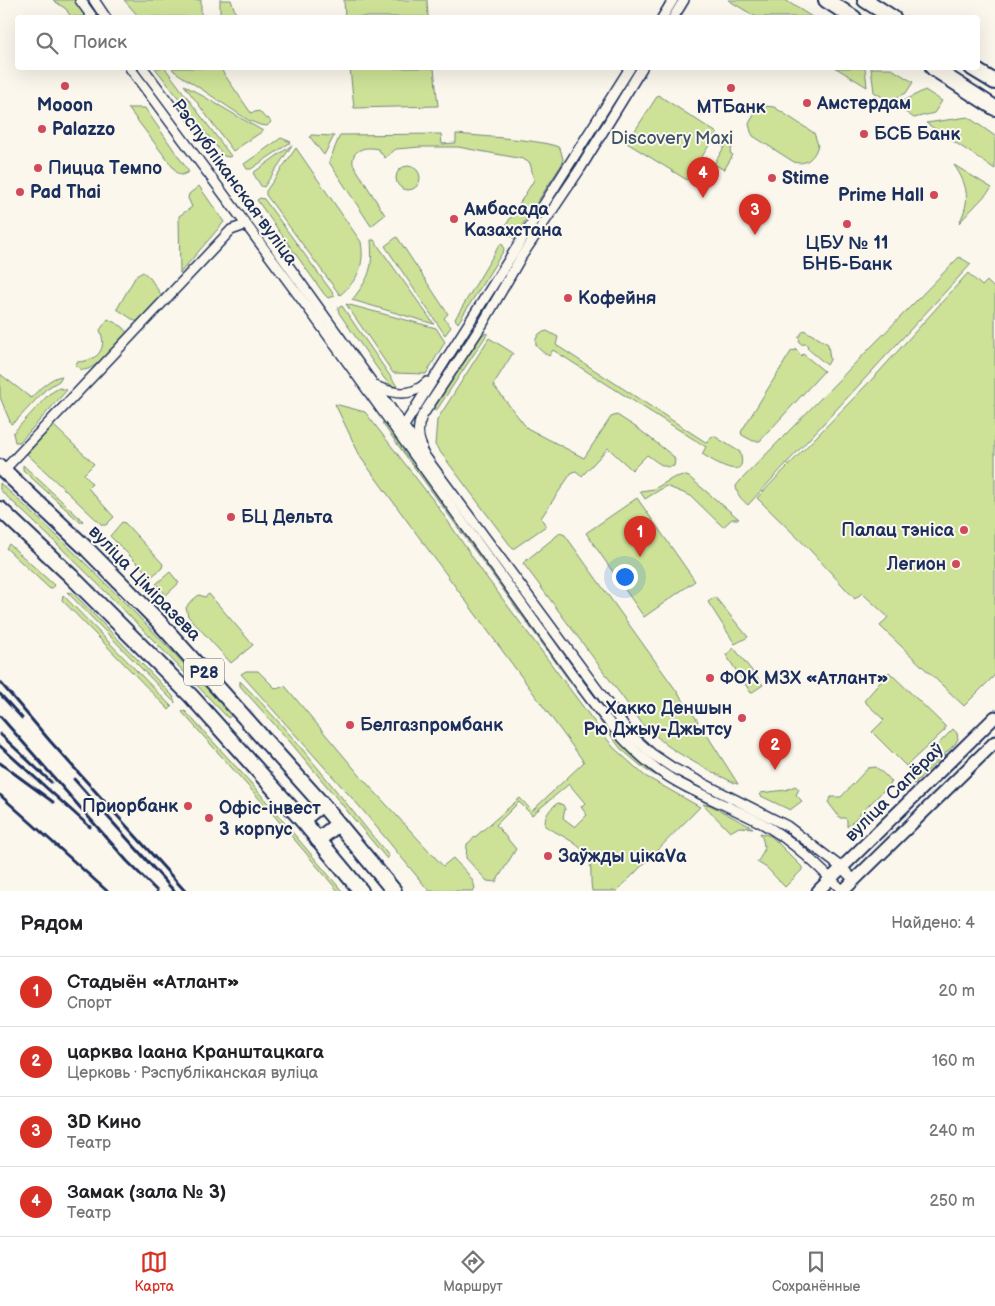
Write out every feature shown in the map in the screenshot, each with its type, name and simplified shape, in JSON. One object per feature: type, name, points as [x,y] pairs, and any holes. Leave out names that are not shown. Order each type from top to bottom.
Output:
[{"type":"main road","points":[[826,0],[849,15]]},
{"type":"main road","points":[[865,0],[888,15]]},
{"type":"main road","points":[[936,70],[995,108]]},
{"type":"main road","points":[[975,70],[995,82]]},
{"type":"main road","name":"вуліца Ціміразева","points":[[2,468],[88,550],[158,621],[322,804],[394,891]]},
{"type":"main road","name":"Р28","points":[[0,509],[71,576],[191,696],[302,820],[361,891]]},
{"type":"main road","name":"вуліца Сапёраў","points":[[818,891],[995,717]]},
{"type":"main road","name":"вуліца Сапёраў","points":[[843,891],[995,742]]},
{"type":"main road","points":[[302,820],[322,804]]},
{"type":"main road","points":[[318,840],[338,824]]},
{"type":"street","points":[[80,0],[91,15]]},
{"type":"street","points":[[94,0],[104,15]]},
{"type":"street","points":[[664,15],[673,0]]},
{"type":"street","points":[[675,15],[684,0]]},
{"type":"street","name":"Рэспубліканская вуліца","points":[[131,70],[245,225],[403,431]]},
{"type":"street","points":[[144,70],[244,204],[374,385],[403,431],[585,692],[620,736],[658,770],[779,834],[843,891]]},
{"type":"street","points":[[403,431],[436,373],[629,70]]},
{"type":"street","points":[[430,463],[418,436],[420,422],[482,325],[521,257],[580,169],[641,70]]},
{"type":"street","points":[[2,468],[231,230],[245,225]]},
{"type":"street","points":[[374,385],[386,391],[399,394],[412,392],[420,389],[436,373]]},
{"type":"street","points":[[403,431],[420,422]]},
{"type":"street","points":[[403,431],[430,463],[631,735],[652,754],[673,768],[787,826],[842,868],[854,880]]},
{"type":"street","points":[[779,834],[787,826]]},
{"type":"green space","points":[[53,0],[76,0],[87,15],[70,15],[66,9]]},
{"type":"green space","points":[[124,0],[201,0],[201,15],[137,15]]},
{"type":"green space","points":[[220,0],[231,0],[236,15],[220,15]]},
{"type":"green space","points":[[344,0],[427,0],[428,15],[345,15]]},
{"type":"green space","points":[[728,0],[785,0],[809,15],[753,15]]},
{"type":"green space","points":[[157,70],[166,70],[231,156],[224,156]]},
{"type":"green space","points":[[223,70],[222,71],[251,113],[259,111],[271,122],[267,126],[248,120],[174,71]]},
{"type":"green space","points":[[350,70],[434,70],[438,106],[354,108]]},
{"type":"green space","points":[[839,70],[865,70],[867,87]]},
{"type":"green space","points":[[871,70],[893,70],[913,82],[906,93],[889,101],[874,92]]},
{"type":"green space","points":[[184,85],[263,131],[233,151]]},
{"type":"green space","points":[[925,90],[942,101],[934,113],[914,118],[895,105]]},
{"type":"green space","name":"Discovery Maxi","points":[[658,95],[717,133],[687,180],[627,143]]},
{"type":"green space","points":[[765,106],[774,107],[814,133],[818,145],[810,159],[803,163],[794,162],[753,136],[749,124],[757,110]]},
{"type":"green space","points":[[128,108],[145,108],[189,172],[182,175],[178,174]]},
{"type":"green space","points":[[968,117],[995,136],[995,169],[926,123]]},
{"type":"green space","points":[[441,134],[442,144],[456,143],[456,134],[542,143],[560,148],[563,159],[562,164],[514,238],[507,234],[506,225],[534,180],[530,163],[523,159],[458,147],[396,149],[385,158],[378,149],[364,148],[354,155],[353,164],[385,215],[371,226],[329,162],[340,135]]},
{"type":"green space","points":[[311,135],[334,136],[324,155],[310,137]]},
{"type":"green space","points":[[281,138],[291,142],[251,169],[247,169],[244,164]]},
{"type":"green space","name":"Discovery Maxi","points":[[726,144],[732,148],[730,153],[733,155],[724,170],[714,164]]},
{"type":"green space","points":[[292,145],[264,187],[261,186],[253,173]]},
{"type":"green space","points":[[296,148],[361,242],[362,258],[359,272],[356,278],[340,295],[266,195],[266,191]]},
{"type":"green space","points":[[954,165],[992,188],[959,223],[965,207],[966,193],[959,172]]},
{"type":"green space","points":[[408,166],[417,169],[420,178],[417,187],[408,190],[399,187],[396,178],[399,169]]},
{"type":"green space","points":[[199,186],[224,222],[180,273],[179,216],[192,207],[188,198],[189,194]]},
{"type":"green space","points":[[260,198],[264,199],[335,296],[328,298],[324,294],[257,200]]},
{"type":"green space","points":[[397,237],[448,314],[444,318],[451,327],[445,335],[385,246]]},
{"type":"green space","points":[[371,240],[374,240],[434,324],[352,300],[363,285],[371,266]]},
{"type":"green space","points":[[500,244],[503,245],[504,250],[458,323],[455,319]]},
{"type":"green space","points":[[959,257],[971,264],[748,505],[741,499],[736,486],[740,481]]},
{"type":"green space","points":[[143,272],[150,278],[162,296],[140,321],[135,321],[117,309],[136,276]]},
{"type":"green space","points":[[968,273],[982,286],[987,281],[995,289],[995,675],[964,706],[880,626],[888,617],[862,593],[855,599],[809,549],[757,498],[878,373]]},
{"type":"green space","points":[[346,304],[436,328],[445,342],[426,374],[393,373]]},
{"type":"green space","points":[[342,306],[399,389],[389,384],[384,378],[339,313],[338,308]]},
{"type":"green space","points":[[108,319],[123,327],[127,333],[125,337],[93,367],[82,370],[75,365],[77,362],[95,357],[102,349],[103,343],[100,330]]},
{"type":"green space","points":[[804,330],[828,344],[830,360],[827,365],[807,348],[808,346],[805,343],[803,345],[799,342],[798,338]]},
{"type":"green space","points":[[547,331],[558,337],[556,345],[707,443],[714,436],[740,452],[742,462],[740,467],[735,469],[729,468],[707,457],[702,454],[706,447],[553,350],[549,356],[536,344],[540,333]]},
{"type":"green space","points":[[488,333],[436,411],[433,410],[483,334]]},
{"type":"green space","points":[[489,338],[513,353],[493,385],[527,428],[584,458],[611,417],[617,415],[673,456],[675,460],[674,466],[663,466],[647,455],[632,470],[608,448],[582,476],[576,471],[572,472],[541,518],[546,526],[513,549],[435,445],[437,420]]},
{"type":"green space","points":[[796,349],[801,356],[803,354],[824,371],[760,441],[753,441],[742,435],[741,432],[792,350],[795,351]]},
{"type":"green space","points":[[0,374],[31,398],[49,381],[62,376],[59,381],[46,389],[11,424],[0,397]]},
{"type":"green space","points":[[59,388],[67,390],[20,442],[15,442],[13,433],[49,394]]},
{"type":"green space","points":[[335,404],[365,412],[436,504],[484,574],[613,747],[645,776],[700,807],[617,891],[592,891],[591,866],[583,851],[545,826],[545,819],[548,813],[558,803],[563,805],[565,809],[563,818],[575,827],[587,815],[581,807],[585,803],[569,784],[532,815],[519,802],[496,825],[516,849],[496,882],[487,881],[466,858],[467,844],[520,798],[532,811],[584,762],[361,458]]},
{"type":"green space","points":[[385,421],[622,745],[647,769],[700,797],[699,799],[646,770],[621,749],[382,423]]},
{"type":"green space","points":[[53,425],[94,464],[84,474],[92,484],[88,488],[114,517],[106,525],[102,525],[27,454]]},
{"type":"green space","points":[[23,465],[83,521],[81,523],[23,470]]},
{"type":"green space","points":[[683,475],[689,477],[739,519],[732,519],[723,527],[691,496],[666,486],[645,499],[640,491],[654,489],[673,478]]},
{"type":"green space","points":[[0,483],[118,596],[232,715],[228,718],[59,545],[0,490]]},
{"type":"green space","points":[[637,498],[695,581],[644,617],[586,533]]},
{"type":"green space","points":[[122,522],[163,564],[162,568],[151,577],[110,536]]},
{"type":"green space","points":[[560,533],[565,535],[698,721],[696,725],[701,733],[707,735],[738,784],[685,757],[665,744],[644,726],[523,563]]},
{"type":"green space","points":[[9,544],[55,586],[50,589],[6,548]]},
{"type":"green space","points":[[170,572],[179,583],[166,595],[156,584]]},
{"type":"green space","points":[[67,592],[73,593],[173,696],[175,703]]},
{"type":"green space","points":[[209,594],[253,645],[231,663],[188,616],[186,608],[189,603],[199,595],[205,597]]},
{"type":"green space","points":[[63,595],[172,707],[169,710],[62,600]]},
{"type":"green space","points":[[715,597],[748,637],[735,644],[708,602]]},
{"type":"green space","points":[[734,648],[763,685],[751,693],[726,655]]},
{"type":"green space","points":[[246,671],[258,671],[276,689],[285,686],[362,778],[443,866],[453,858],[466,872],[474,884],[475,888],[473,891],[429,891],[360,807],[241,674]]},
{"type":"green space","points":[[889,672],[945,726],[945,730],[906,766],[872,732],[884,720],[864,701]]},
{"type":"green space","points":[[240,681],[279,722],[316,766],[389,856],[387,859],[291,743],[240,686]]},
{"type":"green space","points":[[185,711],[250,782],[342,891],[338,891],[182,712]]},
{"type":"green space","points":[[953,729],[957,733],[958,739],[955,744],[914,784],[906,777]]},
{"type":"green space","points":[[876,767],[892,782],[847,827],[847,820],[840,818],[828,802],[831,797],[841,797],[868,768]]},
{"type":"green space","points":[[795,786],[799,789],[796,795],[802,801],[790,810],[761,796],[760,793],[786,790]]},
{"type":"green space","points":[[703,804],[710,805],[753,828],[739,827],[730,832]]},
{"type":"green space","points":[[760,833],[771,836],[802,867],[802,870],[785,887],[767,868],[757,862],[764,848]]},
{"type":"railway","points":[[0,682],[50,741],[185,891]]},
{"type":"railway","points":[[0,694],[22,718]]},
{"type":"railway","points":[[0,716],[127,861],[157,891]]},
{"type":"railway","points":[[0,734],[51,782]]},
{"type":"railway","points":[[0,746],[90,827]]},
{"type":"railway","points":[[0,763],[53,802]]},
{"type":"railway","points":[[74,779],[174,891]]},
{"type":"railway","points":[[0,795],[107,891]]},
{"type":"place","name":"Mooon","points":[[65,86]]},
{"type":"place","name":"МТБанк","points":[[731,88]]},
{"type":"place","name":"Амстердам","points":[[807,103]]},
{"type":"place","name":"Palazzo","points":[[42,129]]},
{"type":"place","name":"БСБ Банк","points":[[864,134]]},
{"type":"place","name":"Пицца Темпо","points":[[38,168]]},
{"type":"place","name":"Stime","points":[[772,178]]},
{"type":"place","name":"Pad Thai","points":[[20,192]]},
{"type":"place","name":"Prime Hall","points":[[934,195]]},
{"type":"place","name":"Замак (зала № 3)","points":[[703,198]]},
{"type":"place","name":"Амбасада Казахстана","points":[[454,219]]},
{"type":"place","name":"ЦБУ № 11 БНБ-Банк","points":[[847,224]]},
{"type":"place","name":"3D Кино","points":[[755,235]]},
{"type":"place","name":"Кофейня","points":[[568,298]]},
{"type":"place","name":"БЦ Дельта","points":[[231,517]]},
{"type":"place","name":"Палац тэніса","points":[[964,530]]},
{"type":"place","name":"Стадыён «Атлант»","points":[[640,557]]},
{"type":"place","name":"Легион","points":[[956,564]]},
{"type":"place","name":"ФОК МЗХ «Атлант»","points":[[710,678]]},
{"type":"place","name":"Хакко Деншын Рю Джыу-Джытсу","points":[[742,718]]},
{"type":"place","name":"Белгазпромбанк","points":[[350,725]]},
{"type":"place","name":"царква Іаана Кранштацкага","points":[[775,770]]},
{"type":"place","name":"Приорбанк","points":[[188,806]]},
{"type":"place","name":"Офіс-інвест 3 корпус","points":[[209,818]]},
{"type":"place","name":"Заўжды цікаVа","points":[[548,856]]}]
